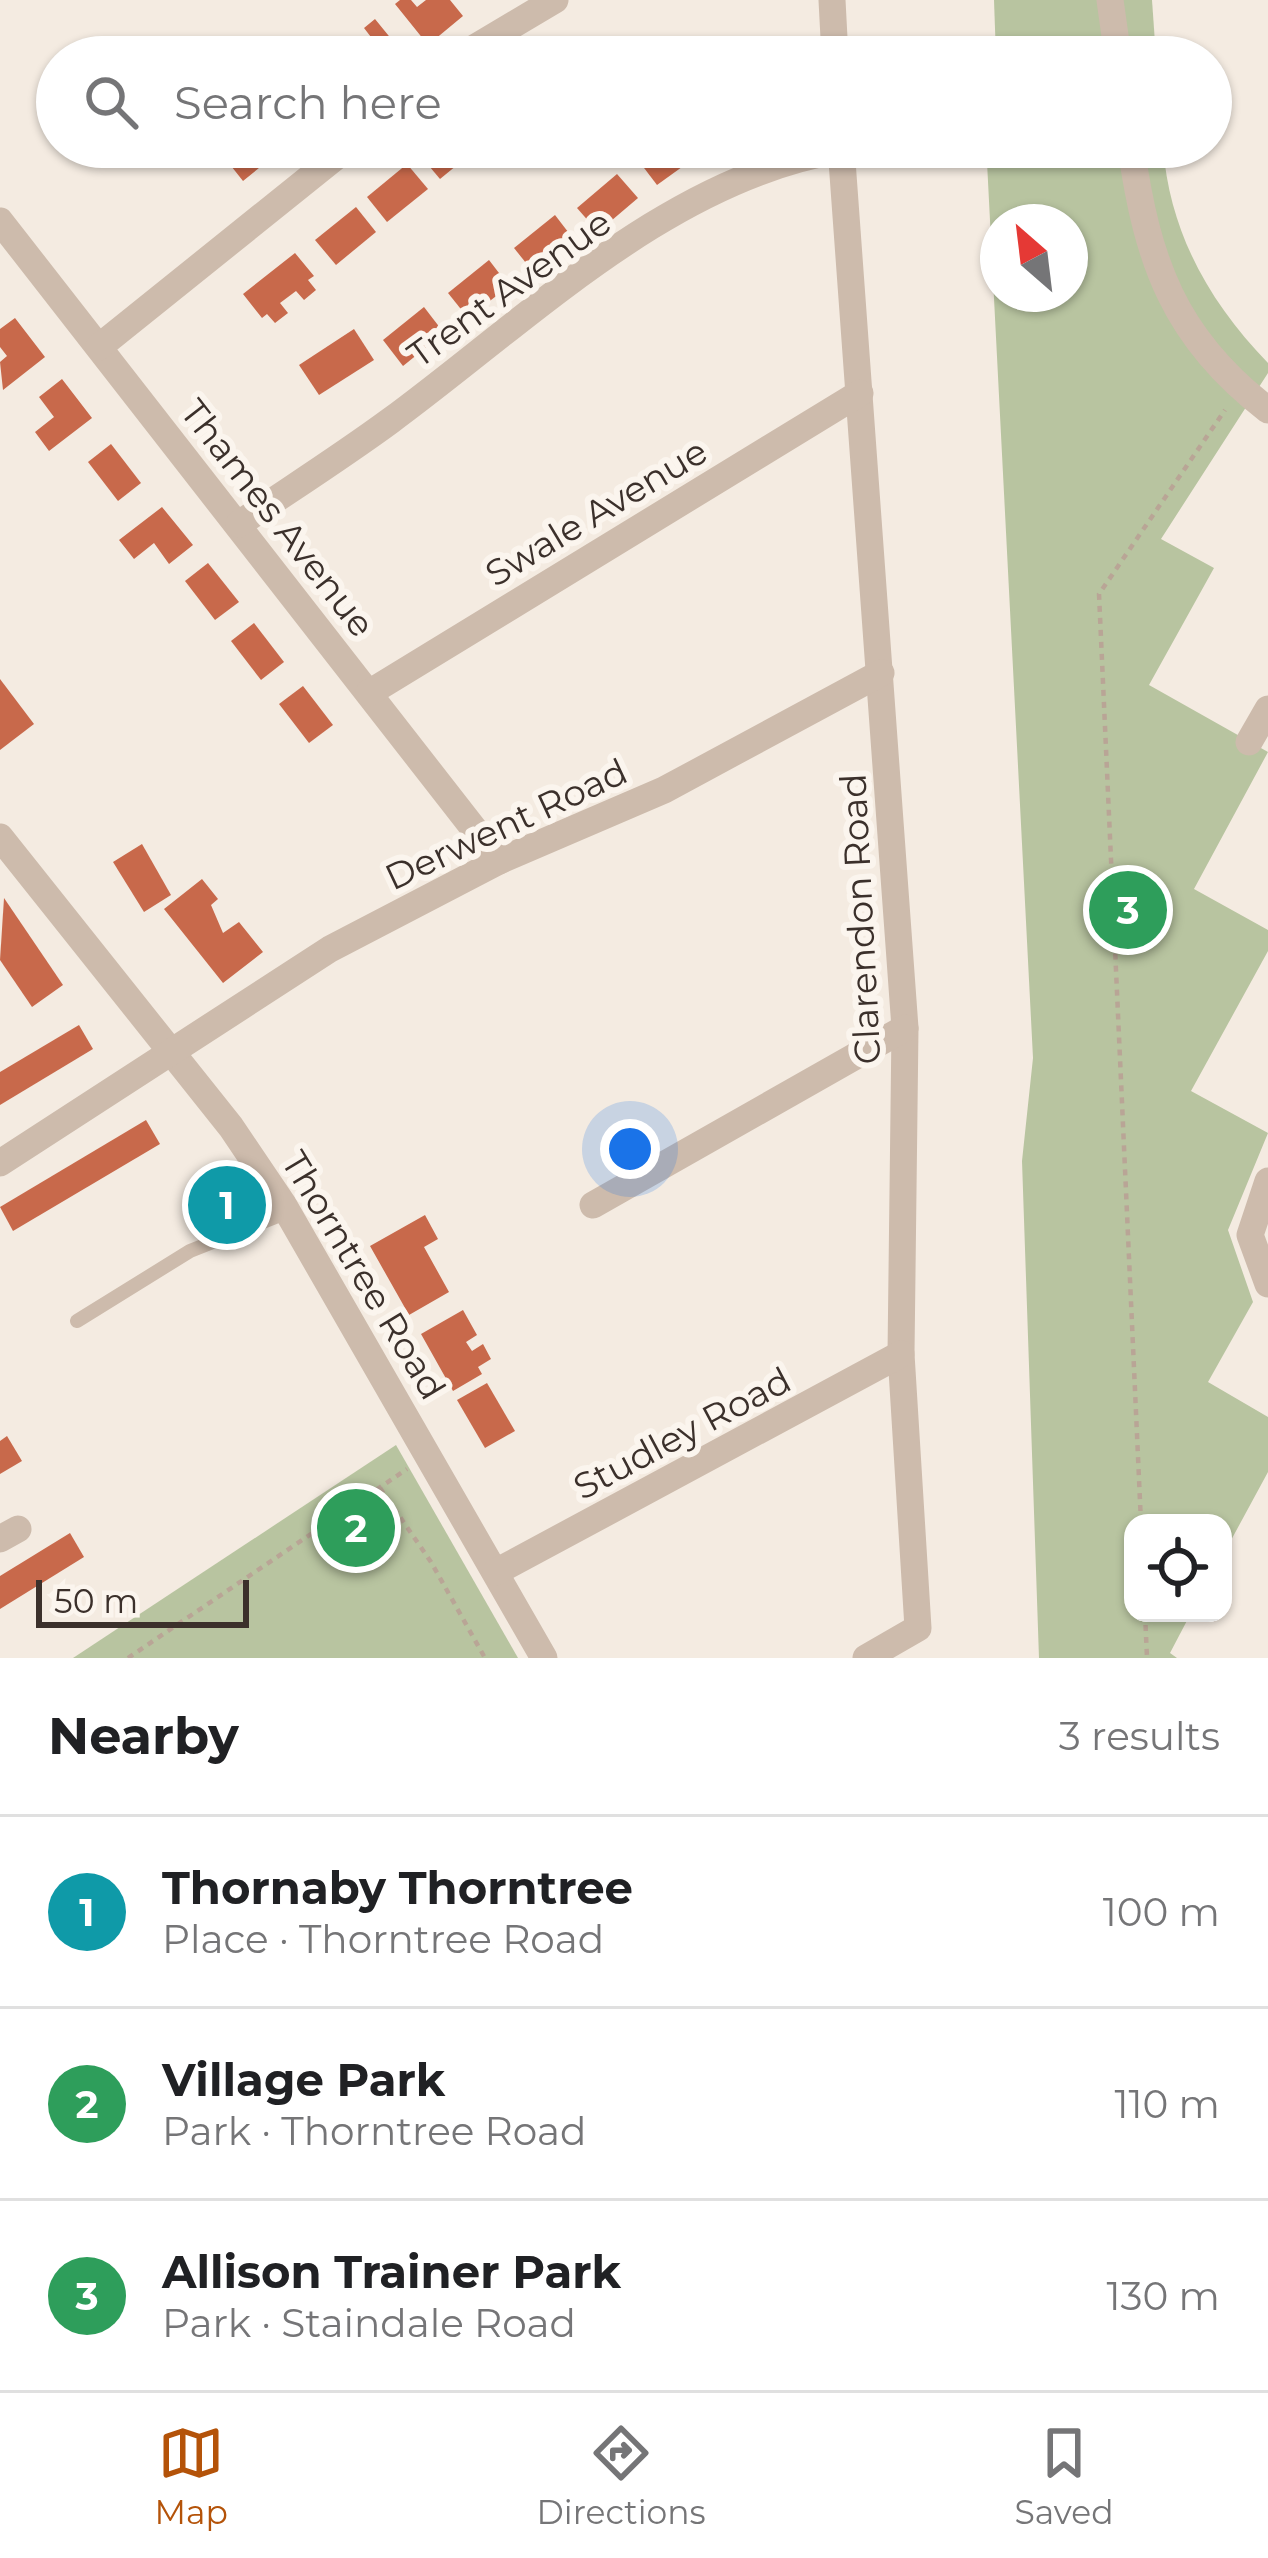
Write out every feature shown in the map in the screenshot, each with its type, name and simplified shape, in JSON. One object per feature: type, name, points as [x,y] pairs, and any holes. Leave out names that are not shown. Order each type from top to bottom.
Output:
[{"type":"street","points":[[495,36],[556,0]]},
{"type":"street","points":[[832,0],[834,36]]},
{"type":"street","points":[[1110,0],[1115,36]]},
{"type":"street","points":[[99,347],[322,168]]},
{"type":"street","name":"Trent Avenue","points":[[239,524],[389,422],[592,265],[713,193],[771,168]]},
{"type":"street","name":"Clarendon Road","points":[[843,168],[905,1028],[901,1354],[918,1628],[866,1658]]},
{"type":"street","points":[[1135,168],[1148,244],[1163,284],[1208,357],[1268,410]]},
{"type":"street","name":"Thames Avenue","points":[[0,220],[499,860]]},
{"type":"street","name":"Swale Avenue","points":[[369,693],[860,393]]},
{"type":"street","name":"Derwent Road","points":[[0,1163],[330,949],[499,860],[664,790],[881,673]]},
{"type":"street","points":[[1249,742],[1268,710]]},
{"type":"street","name":"Thorntree Road","points":[[0,837],[231,1127],[288,1212],[544,1658]]},
{"type":"street","points":[[593,1205],[905,1028]]},
{"type":"street","points":[[1268,1181],[1250,1235],[1268,1284]]},
{"type":"street","name":"Studley Road","points":[[496,1572],[901,1354]]},
{"type":"lane","points":[[77,1322],[190,1251],[288,1212]]},
{"type":"path","points":[[1141,1514],[1099,594],[1240,388]]},
{"type":"path","points":[[128,1658],[428,1454]]},
{"type":"path","points":[[380,1488],[430,1562],[485,1658]]},
{"type":"path","points":[[1145,1622],[1147,1658]]},
{"type":"green space","points":[[994,0],[1152,0],[1155,36],[995,36]]},
{"type":"green space","points":[[987,168],[1166,168],[1174,208],[1196,264],[1228,316],[1268,363],[1268,373],[1161,539],[1214,568],[1149,685],[1268,752],[1194,889],[1268,930],[1268,951],[1191,1091],[1268,1133],[1228,1230],[1253,1302],[1208,1382],[1268,1417],[1268,1472],[1232,1538],[1232,1514],[1124,1514],[1124,1622],[1186,1622],[1170,1653],[1177,1658],[1039,1658],[1022,1161],[1033,1058],[995,312],[1088,312],[1088,204],[989,204]]},
{"type":"green space","points":[[396,1445],[518,1658],[73,1658]]},
{"type":"building","points":[[411,0],[417,7],[426,0],[450,0],[463,16],[439,36],[421,36],[395,4]]},
{"type":"building","points":[[375,19],[389,36],[370,36],[364,28]]},
{"type":"building","points":[[233,168],[259,168],[243,181]]},
{"type":"building","points":[[402,168],[410,168],[428,189],[387,222],[367,197]]},
{"type":"building","points":[[431,168],[453,168],[440,179]]},
{"type":"building","points":[[644,168],[681,168],[657,185]]},
{"type":"building","points":[[617,174],[638,198],[598,232],[577,208]]},
{"type":"building","points":[[356,207],[376,232],[336,265],[315,240]]},
{"type":"building","points":[[555,215],[575,241],[534,273],[514,248]]},
{"type":"building","points":[[295,253],[314,276],[308,280],[316,290],[304,300],[296,291],[280,303],[288,313],[275,323],[267,314],[262,318],[243,294]]},
{"type":"building","points":[[489,260],[509,286],[468,318],[448,293]]},
{"type":"building","points":[[424,307],[444,333],[403,366],[383,340]]},
{"type":"building","points":[[15,318],[45,357],[3,390],[0,362],[7,356],[0,347],[0,329]]},
{"type":"building","points":[[354,329],[374,360],[319,395],[299,365]]},
{"type":"building","points":[[62,379],[92,418],[49,451],[35,432],[54,417],[39,397]]},
{"type":"building","points":[[111,444],[141,483],[118,501],[88,462]]},
{"type":"building","points":[[162,507],[193,545],[169,564],[154,543],[134,559],[119,540]]},
{"type":"building","points":[[208,563],[239,602],[215,620],[185,581]]},
{"type":"building","points":[[254,623],[284,662],[261,680],[231,641]]},
{"type":"building","points":[[0,679],[34,724],[0,750]]},
{"type":"building","points":[[303,686],[333,725],[309,743],[279,704]]},
{"type":"building","points":[[142,844],[171,895],[144,912],[113,862]]},
{"type":"building","points":[[202,879],[218,899],[211,905],[223,933],[239,922],[263,952],[223,983],[164,909]]},
{"type":"building","points":[[4,898],[63,985],[32,1007],[0,960]]},
{"type":"building","points":[[79,1025],[93,1049],[0,1105],[0,1072]]},
{"type":"building","points":[[146,1120],[160,1144],[13,1231],[0,1207]]},
{"type":"building","points":[[230,1187],[244,1209],[224,1223],[209,1201]]},
{"type":"building","points":[[425,1215],[438,1239],[424,1247],[449,1292],[409,1315],[370,1246]]},
{"type":"building","points":[[463,1310],[477,1335],[466,1342],[472,1351],[483,1344],[491,1359],[478,1367],[482,1374],[453,1391],[421,1334]]},
{"type":"building","points":[[487,1383],[515,1431],[485,1448],[457,1400]]},
{"type":"building","points":[[7,1436],[22,1461],[0,1474],[0,1441]]},
{"type":"building","points":[[70,1533],[84,1557],[0,1609],[0,1576]]},
{"type":"place","name":"Allison Trainer Park","points":[[1128,910]]},
{"type":"place","name":"Thornaby Thorntree","points":[[227,1205]]},
{"type":"place","name":"Village Park","points":[[356,1528]]}]
